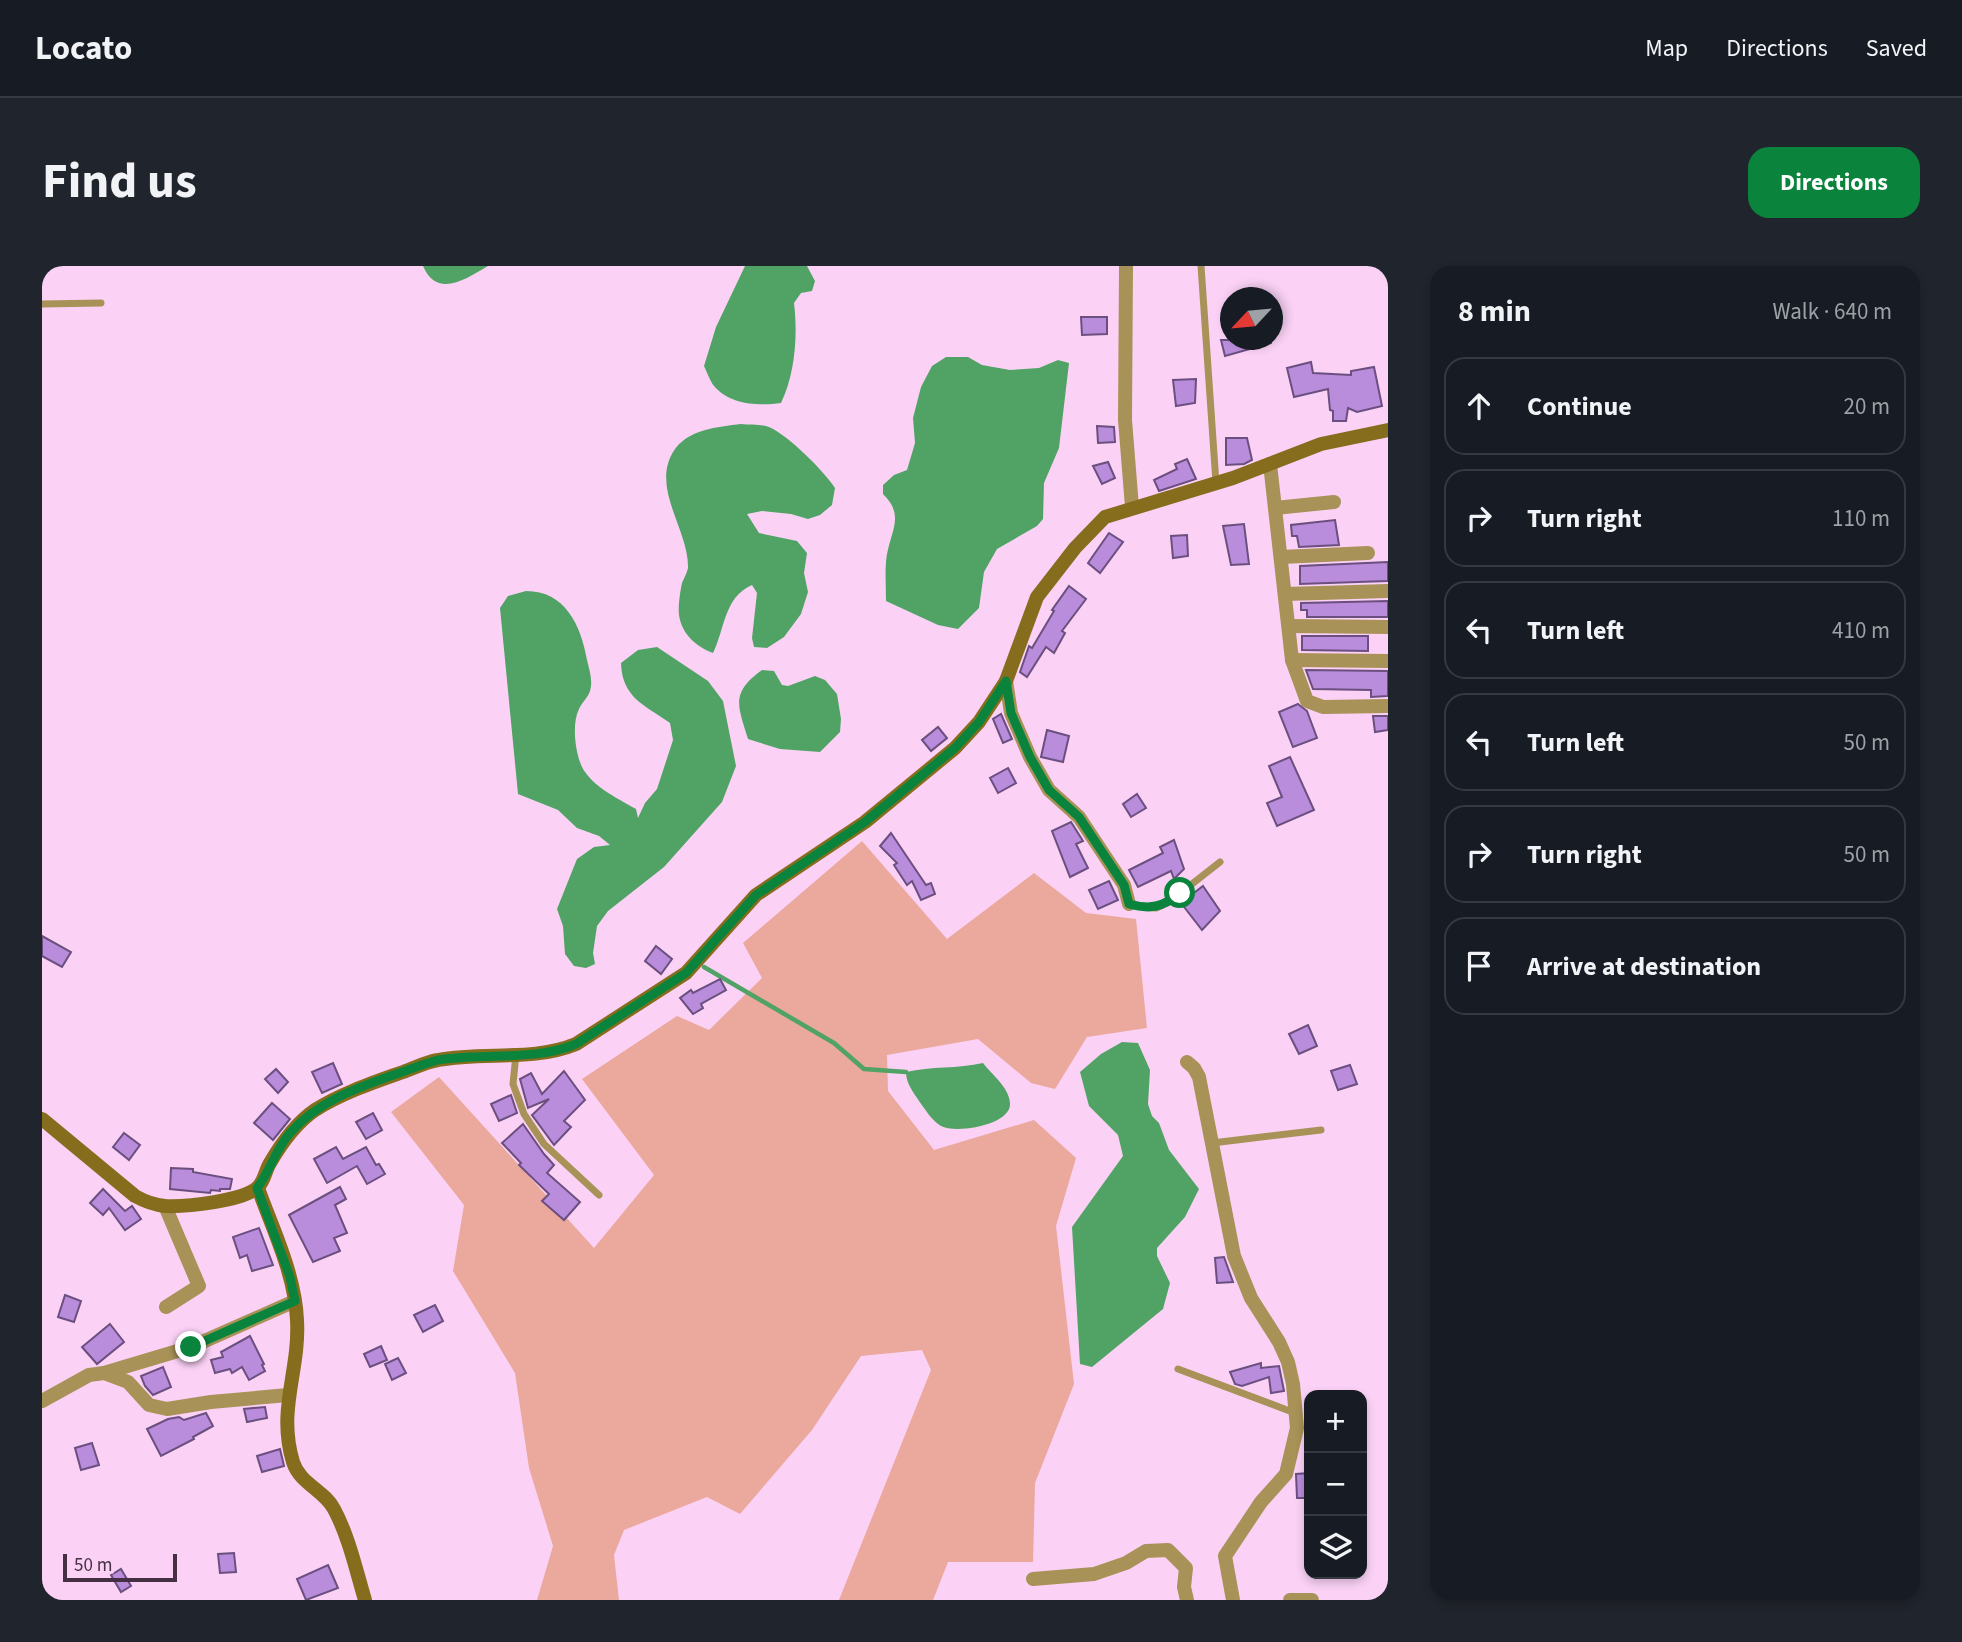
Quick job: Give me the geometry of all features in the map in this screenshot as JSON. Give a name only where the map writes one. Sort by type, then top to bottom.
[{"type":"main road","points":[[42,1119],[135,1196],[165,1206],[207,1202],[245,1195],[257,1188],[290,1133],[313,1112],[358,1087],[438,1060],[531,1055],[559,1051],[576,1044],[686,973],[756,895],[865,822],[955,748],[979,722],[1006,681],[1037,597],[1075,548],[1105,517],[1216,483],[1321,444],[1388,429]]},
{"type":"main road","points":[[257,1188],[290,1277],[298,1322],[295,1364],[286,1411],[294,1464],[305,1482],[321,1492],[334,1508],[365,1600]]},
{"type":"street","points":[[1126,266],[1125,420],[1132,507]]},
{"type":"street","points":[[1269,464],[1292,660],[1307,701],[1323,707],[1388,706]]},
{"type":"street","points":[[1275,508],[1334,502]]},
{"type":"street","points":[[1281,557],[1368,553]]},
{"type":"street","points":[[1285,594],[1388,591]]},
{"type":"street","points":[[1289,626],[1388,627]]},
{"type":"street","points":[[1292,660],[1388,661]]},
{"type":"street","points":[[1006,681],[1011,713],[1030,757],[1049,790],[1079,817],[1124,885],[1129,904]]},
{"type":"street","points":[[1187,1062],[1199,1077],[1234,1256],[1251,1298],[1279,1342],[1288,1362],[1296,1413],[1297,1428],[1286,1474],[1261,1502],[1225,1556],[1233,1600]]},
{"type":"street","points":[[165,1206],[199,1286],[166,1307]]},
{"type":"street","points":[[42,1401],[89,1375],[191,1347],[295,1301]]},
{"type":"street","points":[[104,1373],[128,1382],[149,1405],[167,1409],[288,1395]]},
{"type":"street","points":[[1033,1579],[1094,1574],[1126,1563],[1146,1551],[1168,1550],[1186,1569],[1184,1587],[1187,1600]]},
{"type":"street","points":[[1290,1600],[1312,1600]]},
{"type":"lane","points":[[1201,266],[1216,483]]},
{"type":"lane","points":[[42,304],[101,303]]},
{"type":"lane","points":[[1129,904],[1156,908],[1168,902],[1220,862]]},
{"type":"lane","points":[[516,1054],[513,1084],[524,1114],[544,1144],[599,1195]]},
{"type":"lane","points":[[1212,1143],[1321,1130]]},
{"type":"lane","points":[[1178,1369],[1296,1413]]},
{"type":"shaded area","points":[[423,266],[488,266],[471,276],[444,284],[429,276]]},
{"type":"shaded area","points":[[745,266],[807,266],[815,281],[812,291],[801,293],[794,303],[794,354],[790,380],[781,403],[754,404],[736,401],[714,386],[704,366],[716,327]]},
{"type":"shaded area","points":[[946,357],[968,357],[982,365],[1010,370],[1039,368],[1058,360],[1069,363],[1059,448],[1044,483],[1043,519],[1037,526],[997,549],[984,572],[979,608],[958,629],[938,625],[886,601],[887,552],[895,518],[890,502],[883,494],[883,485],[894,475],[907,470],[915,443],[913,418],[921,387],[932,366]]},
{"type":"shaded area","points":[[723,426],[766,426],[777,431],[805,454],[835,488],[832,505],[820,515],[808,519],[762,511],[747,514],[759,533],[797,541],[807,553],[804,573],[808,592],[801,614],[784,637],[767,648],[754,647],[752,638],[757,593],[752,585],[743,590],[726,614],[713,653],[691,639],[681,622],[680,595],[688,568],[687,554],[668,495],[667,466],[673,452],[686,438]]},
{"type":"shaded area","points":[[526,591],[551,597],[561,604],[569,612],[580,634],[591,683],[589,693],[577,715],[576,743],[584,770],[596,784],[636,809],[638,818],[645,803],[657,789],[673,740],[670,723],[630,693],[622,675],[621,663],[638,650],[657,647],[708,681],[723,701],[736,766],[722,802],[664,867],[608,911],[597,926],[593,953],[595,964],[586,968],[574,966],[565,954],[563,926],[557,909],[577,859],[594,847],[610,845],[599,836],[577,828],[558,810],[518,794],[500,608],[508,596]]},
{"type":"shaded area","points":[[762,670],[774,671],[782,685],[788,686],[815,676],[825,680],[837,694],[840,732],[820,752],[780,749],[748,739],[739,701],[745,686]]},
{"type":"shaded area","points":[[862,841],[947,939],[1034,873],[1086,913],[1136,919],[1147,1028],[1087,1037],[1055,1089],[1031,1083],[978,1039],[887,1055],[888,1091],[934,1150],[1034,1120],[1076,1158],[1056,1226],[1074,1384],[1035,1483],[1033,1562],[948,1562],[933,1600],[839,1600],[931,1370],[922,1350],[861,1356],[812,1430],[740,1514],[707,1497],[624,1530],[614,1555],[619,1600],[537,1600],[553,1546],[529,1468],[515,1373],[453,1271],[464,1205],[391,1112],[439,1077],[594,1248],[654,1175],[582,1079],[677,1016],[709,1030],[762,978],[743,943]]},
{"type":"shaded area","points":[[1122,1042],[1138,1043],[1150,1070],[1148,1104],[1152,1116],[1159,1123],[1169,1150],[1199,1189],[1185,1217],[1157,1248],[1157,1256],[1170,1283],[1163,1309],[1092,1367],[1080,1364],[1072,1227],[1123,1156],[1118,1135],[1089,1106],[1080,1072],[1101,1054]]},
{"type":"shaded area","points":[[983,1063],[1003,1086],[1010,1103],[1008,1111],[1002,1117],[982,1126],[958,1129],[941,1126],[914,1094],[906,1076],[906,1072],[915,1070]]},
{"type":"building","points":[[1081,317],[1107,317],[1107,334],[1082,335]]},
{"type":"building","points":[[1224,350],[1246,350],[1225,356]]},
{"type":"building","points":[[1311,362],[1313,373],[1351,375],[1351,371],[1374,367],[1382,406],[1357,412],[1348,408],[1346,421],[1333,421],[1328,389],[1294,397],[1287,368]]},
{"type":"building","points":[[1196,379],[1195,403],[1176,406],[1173,380]]},
{"type":"building","points":[[1097,426],[1114,427],[1115,442],[1098,443]]},
{"type":"building","points":[[1226,438],[1247,438],[1252,460],[1244,464],[1226,465]]},
{"type":"building","points":[[1187,459],[1196,479],[1159,491],[1154,480],[1177,469],[1175,464]]},
{"type":"building","points":[[1108,462],[1115,478],[1102,484],[1093,466]]},
{"type":"building","points":[[1335,520],[1339,545],[1299,547],[1297,536],[1292,536],[1291,525]]},
{"type":"building","points":[[1244,524],[1249,564],[1231,565],[1223,526]]},
{"type":"building","points":[[1109,533],[1123,542],[1100,573],[1088,563]]},
{"type":"building","points":[[1187,535],[1188,556],[1173,558],[1171,536]]},
{"type":"building","points":[[1388,562],[1388,581],[1300,584],[1300,566]]},
{"type":"building","points":[[1069,586],[1086,599],[1062,631],[1065,633],[1054,653],[1046,647],[1027,677],[1020,672],[1029,646],[1032,648],[1054,611],[1052,610]]},
{"type":"building","points":[[1388,601],[1388,617],[1307,617],[1307,610],[1301,610],[1301,603]]},
{"type":"building","points":[[1302,636],[1368,636],[1368,651],[1302,650]]},
{"type":"building","points":[[1306,670],[1388,671],[1388,696],[1371,697],[1371,690],[1313,689]]},
{"type":"building","points":[[1298,704],[1307,711],[1317,738],[1293,747],[1279,712]]},
{"type":"building","points":[[1001,714],[1012,739],[1003,743],[993,719]]},
{"type":"building","points":[[1373,716],[1388,716],[1388,730],[1375,732]]},
{"type":"building","points":[[938,727],[947,738],[931,751],[922,740]]},
{"type":"building","points":[[1047,730],[1069,736],[1063,762],[1041,757]]},
{"type":"building","points":[[1290,757],[1314,810],[1277,826],[1267,803],[1282,797],[1269,766]]},
{"type":"building","points":[[1008,768],[1016,783],[998,793],[990,778]]},
{"type":"building","points":[[1137,794],[1146,808],[1131,817],[1123,804]]},
{"type":"building","points":[[1071,822],[1083,841],[1076,844],[1088,868],[1070,877],[1052,831]]},
{"type":"building","points":[[891,833],[926,885],[931,883],[935,894],[921,900],[912,881],[907,885],[894,865],[897,863],[880,846]]},
{"type":"building","points":[[1174,840],[1184,869],[1174,879],[1171,871],[1138,887],[1129,870],[1163,853],[1160,847]]},
{"type":"building","points":[[1109,881],[1118,900],[1098,909],[1089,890]]},
{"type":"building","points":[[1203,886],[1220,911],[1202,930],[1181,903]]},
{"type":"building","points":[[42,936],[71,952],[62,967],[42,956]]},
{"type":"building","points":[[656,946],[672,959],[661,974],[645,961]]},
{"type":"building","points":[[720,979],[726,990],[701,1004],[703,1008],[693,1014],[680,998],[691,990],[693,993]]},
{"type":"building","points":[[1308,1025],[1317,1046],[1299,1054],[1289,1034]]},
{"type":"building","points":[[333,1063],[342,1084],[322,1093],[312,1072]]},
{"type":"building","points":[[1350,1065],[1357,1084],[1338,1090],[1331,1071]]},
{"type":"building","points":[[276,1069],[288,1082],[278,1093],[265,1079]]},
{"type":"building","points":[[564,1071],[585,1100],[564,1121],[571,1127],[554,1145],[532,1115],[549,1099],[528,1108],[520,1079],[531,1073],[542,1094]]},
{"type":"building","points":[[511,1095],[517,1113],[499,1121],[491,1104]]},
{"type":"building","points":[[272,1103],[290,1119],[273,1140],[254,1123]]},
{"type":"building","points":[[373,1113],[382,1130],[366,1139],[356,1122]]},
{"type":"building","points":[[523,1124],[554,1165],[547,1173],[580,1202],[564,1220],[542,1201],[549,1194],[519,1165],[521,1163],[502,1143]]},
{"type":"building","points":[[124,1133],[140,1145],[129,1160],[113,1147]]},
{"type":"building","points":[[336,1147],[343,1159],[366,1147],[376,1165],[379,1164],[385,1174],[367,1184],[357,1166],[327,1183],[314,1159]]},
{"type":"building","points":[[171,1168],[193,1169],[193,1172],[232,1179],[230,1189],[211,1190],[210,1193],[170,1189]]},
{"type":"building","points":[[340,1187],[346,1199],[335,1205],[347,1233],[334,1238],[340,1251],[313,1262],[289,1215]]},
{"type":"building","points":[[103,1189],[125,1211],[132,1206],[141,1219],[125,1230],[109,1208],[103,1215],[90,1203]]},
{"type":"building","points":[[259,1228],[273,1265],[252,1271],[247,1255],[240,1258],[233,1237]]},
{"type":"building","points":[[1224,1257],[1233,1282],[1217,1283],[1215,1258]]},
{"type":"building","points":[[65,1295],[81,1301],[74,1322],[58,1317]]},
{"type":"building","points":[[435,1305],[443,1321],[423,1332],[414,1315]]},
{"type":"building","points":[[110,1324],[124,1342],[97,1364],[82,1347]]},
{"type":"building","points":[[250,1336],[265,1371],[249,1380],[242,1367],[232,1373],[230,1369],[215,1373],[211,1360],[223,1357],[221,1352]]},
{"type":"building","points":[[381,1346],[387,1360],[370,1367],[364,1354]]},
{"type":"building","points":[[398,1358],[406,1373],[392,1380],[385,1364]]},
{"type":"building","points":[[1261,1363],[1261,1368],[1279,1366],[1284,1391],[1271,1393],[1269,1377],[1242,1386],[1235,1384],[1230,1372]]},
{"type":"building","points":[[163,1367],[171,1387],[153,1395],[141,1376]]},
{"type":"building","points":[[265,1407],[267,1418],[247,1422],[244,1409]]},
{"type":"building","points":[[206,1413],[213,1426],[161,1456],[147,1429],[168,1419],[179,1417],[184,1420]]},
{"type":"building","points":[[92,1443],[99,1465],[81,1470],[75,1448]]},
{"type":"building","points":[[280,1449],[284,1466],[262,1472],[257,1456]]},
{"type":"building","points":[[1304,1473],[1304,1498],[1297,1498],[1296,1474]]},
{"type":"building","points":[[234,1553],[236,1572],[220,1573],[218,1554]]},
{"type":"building","points":[[328,1565],[338,1588],[306,1600],[297,1579]]},
{"type":"building","points":[[121,1569],[131,1586],[121,1592],[111,1575]]},
{"type":"waterway","points":[[704,967],[834,1043],[864,1069],[906,1072]]},
{"type":"route","points":[[191,1347],[295,1301],[290,1277],[257,1188],[290,1133],[313,1112],[358,1087],[438,1060],[531,1055],[559,1051],[576,1044],[686,973],[756,895],[865,822],[955,748],[979,722],[1006,681],[1011,713],[1030,757],[1049,790],[1079,817],[1124,885],[1129,904],[1156,908],[1180,893]]}]
